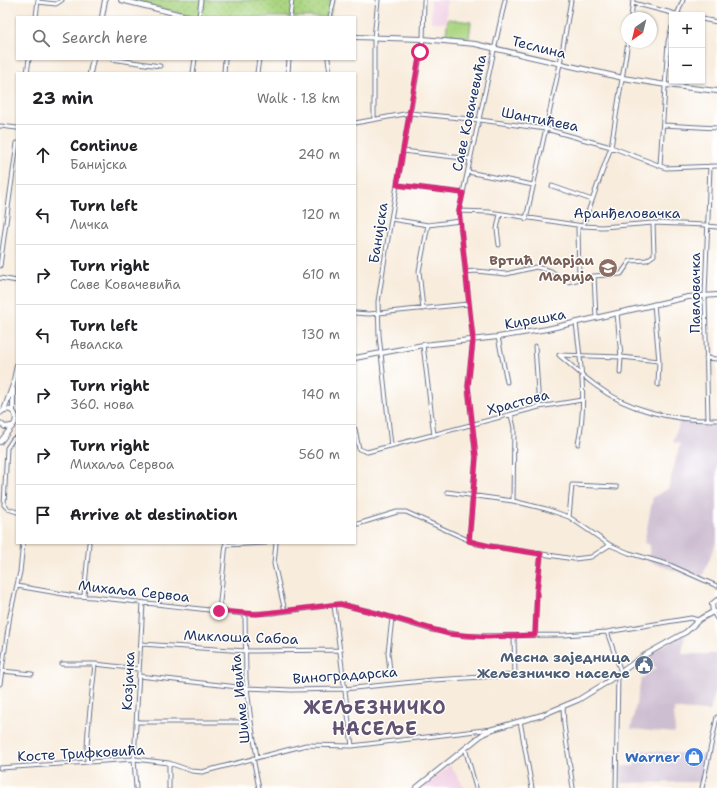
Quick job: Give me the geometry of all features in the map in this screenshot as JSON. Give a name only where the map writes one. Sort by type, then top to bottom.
[{"type":"street","points":[[36,16],[38,1],[56,4],[62,0]]},
{"type":"street","points":[[102,16],[105,0]]},
{"type":"street","points":[[121,0],[186,16]]},
{"type":"street","points":[[200,16],[201,0]]},
{"type":"street","points":[[290,16],[292,0]]},
{"type":"street","points":[[330,16],[334,0]]},
{"type":"street","points":[[374,119],[374,38],[378,0]]},
{"type":"street","name":"Банијска","points":[[391,446],[378,313],[380,287],[391,219],[423,40],[424,0]]},
{"type":"street","name":"Саве Ковачевића","points":[[469,541],[476,457],[474,425],[468,386],[473,340],[459,211],[505,0]]},
{"type":"street","points":[[526,219],[560,64],[571,0]]},
{"type":"street","points":[[679,12],[683,0]]},
{"type":"street","points":[[632,12],[633,2],[669,12]]},
{"type":"street","points":[[705,20],[717,22]]},
{"type":"street","name":"Теслина","points":[[356,37],[423,40],[494,47],[623,78],[717,91]]},
{"type":"street","points":[[660,165],[669,38]]},
{"type":"street","points":[[583,226],[611,147],[627,48]]},
{"type":"street","points":[[27,72],[29,60]]},
{"type":"street","points":[[90,72],[93,60]]},
{"type":"street","points":[[118,60],[160,66]]},
{"type":"street","points":[[193,72],[195,60]]},
{"type":"street","points":[[224,72],[225,60]]},
{"type":"street","points":[[257,72],[259,60]]},
{"type":"street","points":[[288,72],[290,60]]},
{"type":"street","points":[[328,60],[330,72]]},
{"type":"street","name":"Шантићева","points":[[356,122],[410,114],[480,120],[546,129],[611,147],[666,168],[717,166]]},
{"type":"street","points":[[663,125],[717,128]]},
{"type":"street","points":[[0,126],[16,128]]},
{"type":"street","points":[[0,266],[16,150]]},
{"type":"street","points":[[403,151],[471,158]]},
{"type":"street","name":"Павловачка","points":[[708,420],[705,295],[710,166]]},
{"type":"street","points":[[468,172],[533,185]]},
{"type":"street","points":[[397,185],[463,193]]},
{"type":"street","points":[[552,186],[592,200]]},
{"type":"street","name":"Аранђеловачка","points":[[459,211],[500,214],[578,226],[602,227],[654,223],[717,227]]},
{"type":"street","points":[[499,244],[497,229],[500,214]]},
{"type":"street","points":[[391,219],[428,225],[460,221]]},
{"type":"street","points":[[465,272],[476,270],[506,274],[536,267],[551,272],[567,282],[594,276],[621,274],[630,261],[652,258],[654,251],[654,223]]},
{"type":"street","points":[[424,309],[419,271],[428,225]]},
{"type":"street","points":[[578,226],[579,279]]},
{"type":"street","points":[[594,276],[596,318]]},
{"type":"street","points":[[0,278],[16,281]]},
{"type":"street","name":"Кирешка","points":[[356,358],[381,352],[498,337],[576,323],[654,304],[705,295],[717,295]]},
{"type":"street","points":[[356,313],[378,313],[468,304]]},
{"type":"street","points":[[654,304],[659,361],[658,385]]},
{"type":"street","points":[[616,313],[621,356],[620,373]]},
{"type":"street","points":[[576,323],[580,355],[582,400],[582,427],[578,444]]},
{"type":"street","points":[[498,337],[507,382]]},
{"type":"street","points":[[423,346],[434,435]]},
{"type":"street","points":[[535,346],[539,407]]},
{"type":"street","points":[[659,361],[621,356],[559,355],[604,392],[636,407],[672,417],[717,420]]},
{"type":"street","points":[[706,358],[717,358]]},
{"type":"street","points":[[0,413],[4,410],[13,385],[16,370]]},
{"type":"street","points":[[0,442],[14,425],[16,419],[13,385]]},
{"type":"street","name":"Храстова","points":[[391,446],[539,407],[582,400]]},
{"type":"street","points":[[4,410],[15,413]]},
{"type":"street","points":[[511,415],[514,428],[513,501]]},
{"type":"street","points":[[0,423],[5,427],[14,425]]},
{"type":"street","points":[[356,437],[357,445],[363,452],[391,446]]},
{"type":"street","points":[[16,438],[13,439],[7,448],[4,505],[8,509],[16,512]]},
{"type":"street","points":[[569,517],[572,484],[617,487]]},
{"type":"street","points":[[447,492],[513,501],[546,509],[569,517],[610,545],[629,553],[670,565],[717,586]]},
{"type":"street","points":[[358,524],[398,512],[406,512],[469,541],[489,546],[583,559],[590,557],[610,545]]},
{"type":"street","points":[[0,684],[23,544]]},
{"type":"street","points":[[84,596],[89,544]]},
{"type":"street","points":[[219,611],[226,544]]},
{"type":"street","points":[[276,544],[274,564],[285,611]]},
{"type":"street","points":[[535,635],[537,590],[541,554]]},
{"type":"street","name":"Михаља Сервоа","points":[[16,586],[49,592],[245,614],[334,605],[349,606],[449,634],[487,637],[607,632],[691,618],[698,620]]},
{"type":"street","points":[[717,600],[712,604],[717,619]]},
{"type":"street","name":"Козјачка","points":[[136,788],[134,759],[143,603]]},
{"type":"street","points":[[334,605],[341,650],[344,689],[352,746]]},
{"type":"street","points":[[416,788],[465,748],[493,729],[563,707],[592,692],[645,655],[686,632],[698,620],[715,612]]},
{"type":"street","name":"Шиме Ивића","points":[[245,614],[247,688],[257,757]]},
{"type":"street","points":[[390,670],[388,653],[392,618]]},
{"type":"street","points":[[607,632],[620,673],[616,788]]},
{"type":"street","name":"Виноградарска","points":[[139,676],[247,688],[344,689],[433,680],[515,675],[514,636]]},
{"type":"street","name":"Миклоша Сабоа","points":[[141,644],[246,651],[341,650]]},
{"type":"street","points":[[62,664],[95,664],[139,669]]},
{"type":"street","points":[[87,762],[88,720],[92,706],[95,664]]},
{"type":"street","points":[[2,671],[32,674]]},
{"type":"street","points":[[563,707],[564,732],[573,788]]},
{"type":"street","points":[[702,788],[717,718]]},
{"type":"street","points":[[520,721],[532,788]]},
{"type":"street","points":[[136,722],[251,722]]},
{"type":"street","name":"Косте Трифковића","points":[[0,768],[134,759],[169,763],[192,771],[202,772],[306,745],[352,746],[493,729]]},
{"type":"street","points":[[465,748],[476,788]]},
{"type":"street","name":"Шиме Ивића","points":[[253,758],[258,788]]},
{"type":"street","points":[[169,763],[169,788]]},
{"type":"shaded area","points":[[431,0],[447,0],[446,23],[431,22]]},
{"type":"shaded area","points":[[680,421],[705,426],[706,423],[717,422],[717,540],[701,580],[648,561],[650,545],[644,543],[653,497],[668,489],[680,444],[673,442]]},
{"type":"shaded area","points":[[685,633],[682,654],[717,654],[717,684],[710,711],[674,709],[675,733],[631,729],[641,679],[656,668],[646,656]]},
{"type":"shaded area","points":[[635,750],[708,755],[703,782],[621,783],[621,766],[635,766]]},
{"type":"shaded area","points":[[450,765],[465,788],[423,788]]},
{"type":"green space","points":[[127,0],[333,0],[330,16],[191,16]]},
{"type":"green space","points":[[448,19],[471,22],[469,38],[446,34]]},
{"type":"place","name":"Вртић Марјаи Марија","points":[[608,268]]},
{"type":"place","name":"Месна заједница Жељезничко насеље","points":[[644,665]]},
{"type":"place","name":"Warner","points":[[694,757]]},
{"type":"district","name":"ЖЕЉЕЗНИЧКО НАСЕЉЕ","points":[[375,718]]},
{"type":"route","points":[[219,611],[257,614],[340,604],[449,634],[487,637],[535,635],[537,590],[541,554],[477,544],[469,541],[476,446],[468,386],[473,340],[459,211],[463,193],[397,185],[420,52]]}]
